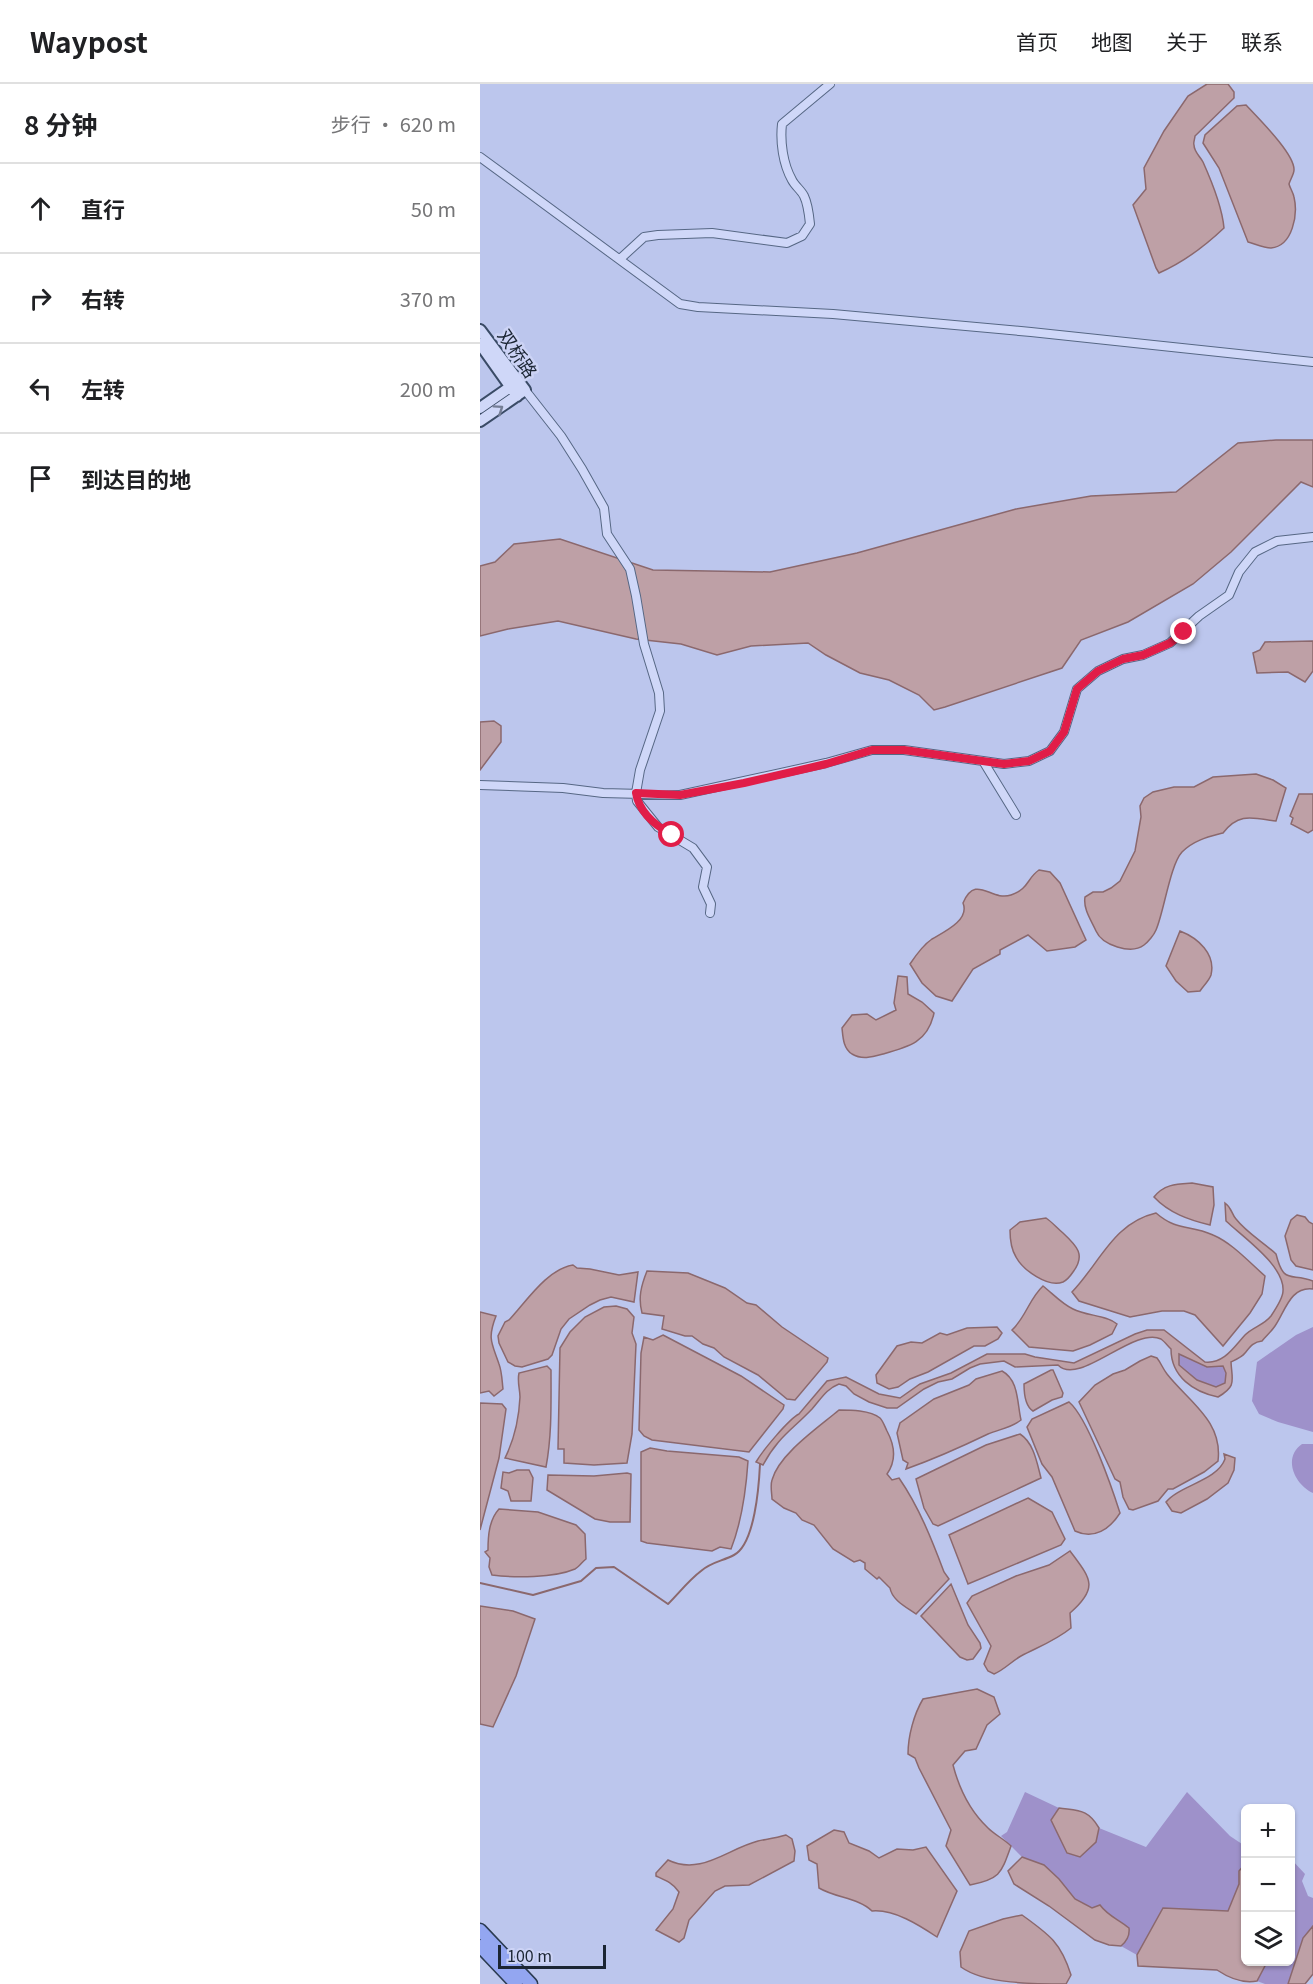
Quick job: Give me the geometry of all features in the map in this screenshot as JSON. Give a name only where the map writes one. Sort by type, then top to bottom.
[{"type":"main road","points":[[480,1930],[531,1984]]},
{"type":"main road","points":[[480,1946],[516,1984]]},
{"type":"street","points":[[620,259],[644,237],[658,235],[712,233],[787,243],[802,236],[810,224],[808,208],[803,195],[792,180],[785,161],[780,138],[782,124],[830,84]]},
{"type":"street","points":[[480,157],[680,304],[698,307],[833,314],[1031,332],[1313,362]]},
{"type":"street","name":"双桥路","points":[[480,330],[518,389]]},
{"type":"street","name":"双桥路","points":[[480,344],[518,389]]},
{"type":"street","points":[[480,408],[518,389],[561,436],[604,508],[607,534],[630,569],[644,644],[658,693],[660,711],[640,770],[637,801],[658,827],[693,848],[707,867],[704,887],[711,904],[710,913]]},
{"type":"street","name":"双桥路","points":[[480,421],[518,389]]},
{"type":"street","points":[[480,785],[680,795],[795,771],[872,750],[904,750],[1004,764],[1029,761],[1050,751],[1064,732],[1077,689],[1098,671],[1123,659],[1143,655],[1170,643],[1198,616],[1229,595],[1239,572],[1255,552],[1277,541],[1313,537]]},
{"type":"street","points":[[983,761],[1016,815]]},
{"type":"shaded area","points":[[1207,84],[1228,84],[1234,92],[1234,98],[1195,136],[1194,143],[1195,150],[1203,162],[1216,194],[1224,228],[1194,253],[1159,273],[1133,205],[1146,189],[1144,168],[1164,131],[1188,96]]},
{"type":"shaded area","points":[[1246,105],[1282,146],[1293,163],[1294,170],[1289,184],[1295,204],[1292,228],[1284,242],[1271,248],[1248,242],[1219,168],[1203,143],[1205,135],[1237,106]]},
{"type":"shaded area","points":[[1313,440],[1313,487],[1301,482],[1231,552],[1193,584],[1128,622],[1081,640],[1062,668],[934,710],[919,695],[889,680],[860,673],[808,643],[751,646],[717,655],[681,644],[636,639],[558,621],[480,636],[480,566],[495,562],[514,544],[560,539],[653,570],[770,572],[857,553],[1016,509],[1091,496],[1176,492],[1238,443]]},
{"type":"shaded area","points":[[1313,641],[1313,671],[1305,682],[1288,672],[1257,673],[1253,653],[1260,650],[1265,642]]},
{"type":"shaded area","points":[[494,721],[501,726],[501,742],[480,770],[480,722]]},
{"type":"shaded area","points":[[1256,774],[1286,788],[1276,821],[1241,819],[1229,826],[1223,833],[1196,842],[1182,852],[1174,867],[1156,930],[1144,945],[1125,949],[1110,944],[1099,936],[1086,910],[1085,897],[1093,892],[1103,892],[1120,881],[1135,851],[1141,817],[1140,806],[1144,798],[1153,792],[1174,787],[1194,787],[1213,777]]},
{"type":"shaded area","points":[[1299,794],[1313,794],[1313,830],[1308,833],[1291,824],[1293,818],[1290,816]]},
{"type":"shaded area","points":[[1039,870],[1050,872],[1060,883],[1086,940],[1075,947],[1047,951],[1028,935],[1000,950],[1000,954],[973,969],[952,1001],[936,996],[922,983],[910,964],[920,950],[929,941],[955,925],[963,915],[963,903],[973,890],[979,889],[1004,896],[1011,895],[1025,887]]},
{"type":"shaded area","points":[[1180,931],[1199,942],[1211,960],[1211,975],[1200,991],[1188,992],[1176,981],[1166,966]]},
{"type":"shaded area","points":[[898,976],[907,977],[908,994],[922,1002],[934,1013],[927,1031],[909,1046],[875,1056],[860,1057],[852,1054],[845,1046],[842,1028],[852,1015],[867,1014],[876,1020],[896,1010],[894,1003]]},
{"type":"shaded area","points":[[1192,1183],[1213,1187],[1214,1205],[1210,1225],[1180,1215],[1154,1197],[1166,1187]]},
{"type":"shaded area","points":[[1225,1203],[1240,1224],[1276,1254],[1285,1274],[1313,1281],[1313,1289],[1305,1289],[1294,1296],[1275,1326],[1262,1341],[1254,1344],[1242,1356],[1231,1362],[1231,1386],[1218,1397],[1209,1395],[1186,1382],[1175,1368],[1171,1349],[1161,1339],[1150,1337],[1122,1347],[1093,1363],[1067,1370],[1058,1365],[1015,1367],[1004,1361],[980,1364],[952,1379],[938,1382],[924,1389],[897,1408],[887,1408],[869,1402],[854,1394],[846,1386],[839,1384],[827,1391],[779,1441],[763,1465],[756,1462],[776,1435],[799,1414],[827,1381],[846,1377],[879,1394],[900,1398],[920,1384],[951,1373],[987,1354],[1025,1354],[1074,1363],[1147,1330],[1164,1330],[1205,1362],[1223,1358],[1248,1332],[1271,1316],[1283,1291],[1282,1281],[1270,1262],[1226,1221]],"holes":[[[1179,1354],[1207,1367],[1223,1366],[1226,1373],[1225,1383],[1216,1387],[1197,1380],[1179,1365]]]},
{"type":"shaded area","points":[[1156,1213],[1171,1223],[1220,1238],[1265,1276],[1262,1294],[1250,1313],[1223,1346],[1195,1315],[1184,1311],[1162,1311],[1130,1317],[1079,1301],[1072,1292],[1118,1235],[1141,1218]]},
{"type":"shaded area","points":[[1297,1215],[1305,1217],[1313,1224],[1313,1270],[1296,1266],[1291,1260],[1285,1236],[1291,1220]]},
{"type":"shaded area","points":[[1046,1218],[1068,1238],[1078,1251],[1077,1266],[1063,1282],[1050,1282],[1037,1277],[1019,1262],[1012,1247],[1010,1230],[1020,1222]]},
{"type":"shaded area","points":[[573,1265],[577,1268],[619,1275],[638,1272],[634,1302],[611,1297],[600,1300],[569,1319],[561,1329],[552,1355],[548,1359],[522,1367],[508,1362],[498,1336],[505,1322],[546,1279],[563,1268]]},
{"type":"shaded area","points":[[647,1271],[688,1273],[725,1288],[747,1303],[756,1305],[782,1327],[828,1358],[827,1362],[795,1400],[787,1399],[758,1375],[724,1357],[714,1348],[692,1336],[662,1329],[664,1316],[642,1313],[641,1292]]},
{"type":"shaded area","points":[[1043,1286],[1073,1309],[1113,1321],[1117,1324],[1112,1334],[1073,1351],[1029,1347],[1012,1330]]},
{"type":"shaded area","points":[[616,1306],[627,1309],[634,1317],[632,1333],[636,1344],[632,1434],[627,1463],[594,1465],[564,1463],[564,1449],[558,1449],[560,1348],[570,1332],[585,1317],[604,1307]]},
{"type":"shaded area","points":[[480,1312],[496,1316],[492,1341],[501,1370],[503,1389],[494,1396],[489,1391],[480,1393]]},
{"type":"shaded area","points":[[997,1327],[1002,1333],[998,1339],[985,1346],[974,1346],[898,1387],[889,1389],[877,1383],[876,1375],[897,1346],[911,1342],[922,1343],[940,1333],[947,1335],[967,1328]]},
{"type":"shaded area","points":[[1313,1327],[1313,1432],[1259,1414],[1252,1401],[1257,1362],[1296,1335]]},
{"type":"shaded area","points":[[663,1335],[741,1376],[784,1405],[749,1452],[652,1440],[639,1430],[641,1353],[644,1337],[653,1340]]},
{"type":"shaded area","points":[[1179,1354],[1207,1367],[1223,1366],[1226,1373],[1225,1383],[1216,1387],[1196,1380],[1179,1365]]},
{"type":"shaded area","points":[[1151,1356],[1157,1358],[1167,1374],[1210,1423],[1218,1447],[1218,1461],[1204,1472],[1173,1489],[1168,1489],[1158,1501],[1133,1510],[1129,1509],[1123,1497],[1120,1482],[1115,1479],[1079,1402],[1095,1385]]},
{"type":"shaded area","points":[[547,1366],[551,1370],[551,1407],[546,1467],[505,1458],[518,1413],[519,1373]]},
{"type":"shaded area","points":[[1051,1370],[1063,1393],[1062,1397],[1033,1411],[1027,1403],[1024,1384]]},
{"type":"shaded area","points":[[1002,1371],[1012,1380],[1021,1420],[906,1469],[908,1463],[903,1460],[897,1433],[900,1423],[934,1399],[969,1385],[976,1379]]},
{"type":"shaded area","points":[[1069,1402],[1084,1423],[1091,1438],[1120,1513],[1106,1528],[1095,1533],[1075,1531],[1052,1477],[1042,1464],[1027,1427],[1032,1419]]},
{"type":"shaded area","points":[[480,1403],[502,1404],[506,1409],[499,1458],[480,1530]]},
{"type":"shaded area","points":[[839,1410],[866,1412],[876,1415],[882,1421],[892,1442],[894,1453],[887,1474],[892,1480],[899,1478],[913,1500],[949,1579],[916,1614],[896,1600],[890,1588],[879,1577],[877,1579],[865,1569],[865,1563],[860,1560],[854,1562],[833,1549],[814,1525],[802,1520],[796,1513],[772,1499],[772,1480],[783,1460]]},
{"type":"shaded area","points":[[1020,1434],[1032,1448],[1041,1478],[938,1526],[933,1524],[924,1508],[916,1479],[986,1445]]},
{"type":"shaded area","points":[[1302,1444],[1313,1444],[1313,1493],[1301,1484],[1293,1471],[1293,1456]]},
{"type":"shaded area","points":[[650,1448],[739,1457],[748,1461],[743,1506],[731,1549],[720,1547],[712,1551],[641,1541],[641,1452]]},
{"type":"shaded area","points":[[1224,1454],[1235,1458],[1234,1470],[1228,1483],[1207,1499],[1181,1513],[1172,1511],[1166,1502],[1180,1491],[1214,1473],[1225,1459]]},
{"type":"shaded area","points":[[529,1470],[533,1478],[531,1501],[511,1501],[508,1491],[501,1488],[503,1472],[509,1473]]},
{"type":"shaded area","points":[[631,1474],[630,1522],[595,1519],[547,1490],[548,1475],[594,1476]]},
{"type":"shaded area","points":[[1028,1498],[1052,1512],[1065,1539],[1061,1545],[968,1584],[949,1535]]},
{"type":"shaded area","points":[[499,1509],[538,1512],[576,1525],[585,1534],[586,1559],[575,1569],[545,1576],[492,1575],[489,1567],[490,1558],[485,1552],[488,1550],[491,1523]]},
{"type":"shaded area","points":[[1070,1551],[1083,1568],[1089,1582],[1085,1596],[1070,1613],[1071,1628],[1021,1656],[998,1672],[994,1674],[988,1671],[984,1664],[991,1646],[967,1603],[972,1596],[1016,1576],[1049,1565]]},
{"type":"shaded area","points":[[951,1584],[968,1625],[980,1643],[981,1648],[973,1659],[967,1660],[960,1657],[921,1616]]},
{"type":"shaded area","points":[[480,1606],[513,1611],[535,1619],[516,1676],[493,1727],[480,1724]]},
{"type":"shaded area","points":[[977,1689],[994,1697],[1000,1714],[987,1725],[976,1749],[965,1751],[953,1765],[962,1791],[976,1814],[1011,1846],[998,1874],[988,1880],[970,1885],[946,1846],[951,1830],[915,1758],[908,1754],[912,1725],[923,1699]]},
{"type":"shaded area","points":[[1025,1792],[1059,1808],[1051,1820],[1096,1842],[1099,1828],[1146,1847],[1187,1792],[1230,1836],[1241,1843],[1239,1884],[1229,1911],[1163,1908],[1137,1955],[1121,1946],[1128,1938],[1129,1928],[1100,1906],[1092,1908],[1075,1899],[1044,1865],[1022,1857],[1001,1836],[1007,1832]]},
{"type":"shaded area","points":[[1059,1808],[1087,1814],[1099,1828],[1096,1842],[1080,1857],[1067,1853],[1051,1820]]},
{"type":"shaded area","points":[[834,1830],[844,1832],[849,1843],[879,1858],[897,1849],[913,1850],[926,1847],[957,1891],[937,1937],[897,1915],[872,1911],[861,1903],[819,1888],[817,1864],[809,1860],[807,1846]]},
{"type":"shaded area","points":[[786,1835],[792,1839],[795,1851],[794,1861],[749,1885],[725,1886],[715,1891],[689,1920],[684,1938],[679,1942],[656,1930],[673,1909],[679,1892],[666,1880],[656,1876],[668,1860],[680,1864],[703,1863],[758,1841]]},
{"type":"shaded area","points":[[1022,1857],[1044,1865],[1075,1899],[1092,1908],[1100,1905],[1129,1928],[1125,1942],[1121,1946],[1095,1940],[1049,1906],[1014,1884],[1008,1871]]},
{"type":"shaded area","points":[[1295,1863],[1305,1874],[1302,1881],[1308,1896],[1313,1898],[1313,1926],[1303,1938],[1295,1963]]},
{"type":"shaded area","points":[[1241,1869],[1241,1966],[1265,1966],[1257,1981],[1236,1980],[1217,1970],[1138,1966],[1137,1955],[1163,1908],[1228,1911],[1239,1884]]},
{"type":"shaded area","points":[[1022,1915],[1047,1934],[1058,1947],[1071,1975],[1066,1984],[996,1980],[971,1973],[961,1967],[960,1952],[969,1931]]},
{"type":"shaded area","points":[[1313,1926],[1313,1974],[1305,1984],[1288,1984],[1295,1966],[1303,1938]]},
{"type":"shaded area","points":[[1265,1966],[1294,1966],[1288,1984],[1265,1984],[1257,1981]]},
{"type":"waterway","points":[[480,1583],[533,1595],[581,1581],[596,1568],[614,1567],[668,1604],[692,1578],[705,1568],[734,1555],[741,1549],[747,1539],[755,1513],[760,1464]]},
{"type":"route","points":[[672,835],[658,827],[646,814],[637,801],[636,793],[680,795],[826,764],[872,750],[904,750],[1004,764],[1029,761],[1050,751],[1064,732],[1077,689],[1098,671],[1123,659],[1143,655],[1170,643],[1184,632]]}]
